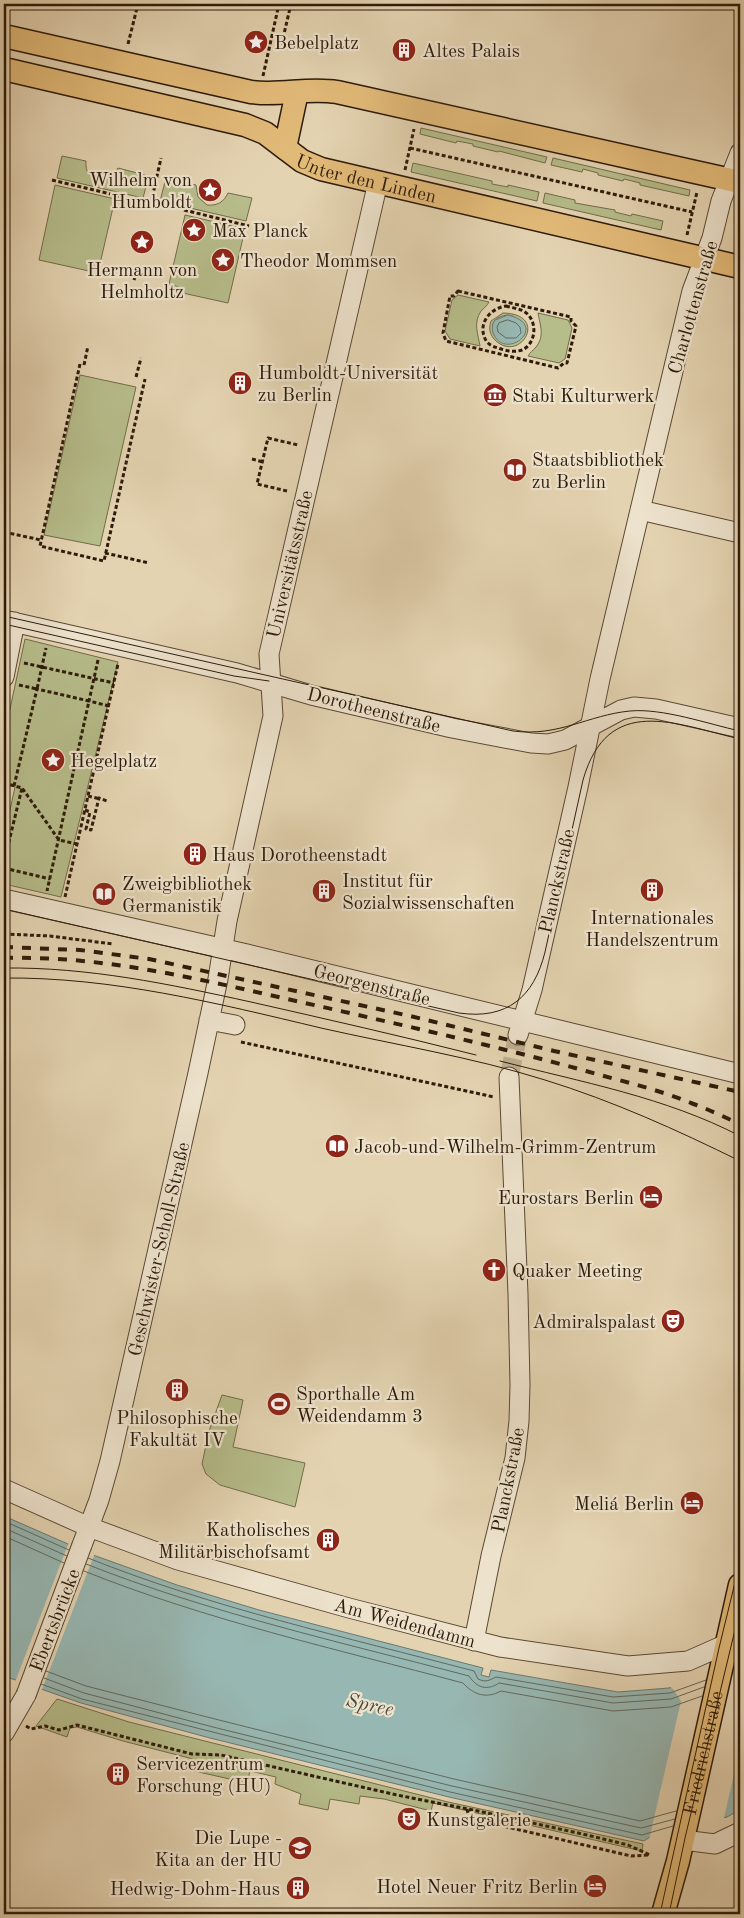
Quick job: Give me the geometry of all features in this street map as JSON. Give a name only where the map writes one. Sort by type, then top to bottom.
[{"type":"main road","points":[[4,36],[258,93],[274,94],[318,90],[337,92],[735,181]]},
{"type":"main road","name":"Unter den Linden","points":[[4,69],[238,123],[265,133],[302,161],[316,167],[704,258],[738,256]]},
{"type":"main road","points":[[285,148],[297,92]]},
{"type":"main road","name":"Friedrichstraße","points":[[663,1914],[730,1647],[740,1585]]},
{"type":"main road","name":"Friedrichstraße","points":[[668,1914],[681,1846]]},
{"type":"street","name":"Charlottenstraße","points":[[590,726],[692,291],[712,238],[721,201],[735,181],[740,153]]},
{"type":"street","name":"Universitätsstraße","points":[[223,949],[229,913],[273,716],[269,654],[271,643],[378,182]]},
{"type":"street","points":[[640,510],[740,533]]},
{"type":"street","name":"Dorotheenstraße","points":[[10,621],[122,646],[452,728],[531,743],[548,744],[557,742],[621,710],[638,707],[665,711],[740,728]]},
{"type":"street","points":[[6,668],[10,621]]},
{"type":"street","points":[[4,684],[4,690]]},
{"type":"street","name":"Planckstraße","points":[[520,1028],[532,990],[590,726]]},
{"type":"street","name":"Georgenstraße","points":[[4,899],[223,949],[520,1028],[740,1074]]},
{"type":"street","name":"Geschwister-Scholl-Straße","points":[[82,1546],[99,1500],[110,1460],[209,1020],[223,949]]},
{"type":"street","points":[[209,1020],[233,1032]]},
{"type":"street","name":"Planckstraße","points":[[474,1641],[491,1556],[515,1458],[519,1421],[518,1294],[510,1078]]},
{"type":"street","name":"Am Weidendamm","points":[[4,1489],[89,1527],[170,1557],[474,1641],[522,1651],[625,1666],[688,1661],[730,1647]]},
{"type":"street","name":"Ebertsbrücke","points":[[4,1733],[26,1695],[82,1546]]},
{"type":"street","points":[[681,1846],[715,1844],[740,1832]]},
{"type":"path","points":[[124,63],[138,4]]},
{"type":"path","points":[[258,93],[279,4]]},
{"type":"path","points":[[280,50],[291,4]]},
{"type":"path","points":[[405,171],[415,126]]},
{"type":"path","points":[[410,148],[692,212]]},
{"type":"path","points":[[151,203],[161,158]]},
{"type":"path","points":[[52,180],[119,196]]},
{"type":"path","points":[[687,236],[697,192]]},
{"type":"path","points":[[184,210],[249,226]]},
{"type":"path","points":[[738,256],[740,229]]},
{"type":"path","points":[[458,291],[516,306],[571,317],[571,321],[576,326],[567,363],[558,368],[491,352],[446,341],[442,333],[450,296],[454,296],[458,291]]},
{"type":"path","points":[[516,306],[518,299]]},
{"type":"path","points":[[516,306],[529,316],[534,330],[529,344],[517,351],[504,350],[492,346],[483,335],[484,322],[493,310],[499,307],[516,306]]},
{"type":"path","points":[[88,346],[82,364],[40,546],[104,561],[145,379]]},
{"type":"path","points":[[491,352],[492,346]]},
{"type":"path","points":[[516,358],[517,351]]},
{"type":"path","points":[[136,377],[141,358]]},
{"type":"path","points":[[287,491],[257,484],[262,462],[268,438],[298,446]]},
{"type":"path","points":[[252,459],[262,462]]},
{"type":"path","points":[[4,532],[41,540]]},
{"type":"path","points":[[105,554],[149,563]]},
{"type":"path","points":[[14,786],[38,689],[50,630]]},
{"type":"path","points":[[46,896],[102,642]]},
{"type":"path","points":[[64,900],[122,646]]},
{"type":"path","points":[[6,668],[42,667],[114,683]]},
{"type":"path","points":[[38,689],[109,706]]},
{"type":"path","points":[[4,783],[22,788],[59,840],[77,844]]},
{"type":"path","points":[[4,862],[22,788]]},
{"type":"path","points":[[88,796],[107,801]]},
{"type":"path","points":[[85,810],[90,812],[86,829],[91,830],[99,798]]},
{"type":"path","points":[[4,868],[50,879]]},
{"type":"path","points":[[4,934],[50,936],[118,944]]},
{"type":"path","points":[[233,1032],[492,1097]]},
{"type":"path","points":[[31,1728],[45,1726],[59,1730],[77,1725],[192,1754],[222,1755],[397,1795],[467,1808],[628,1845],[650,1856],[631,1856],[469,1818],[467,1808]]},
{"type":"green space","points":[[421,128],[547,157],[545,163],[473,146],[473,144],[457,141],[456,143],[420,134]]},
{"type":"green space","points":[[62,156],[86,161],[86,168],[89,174],[100,181],[111,178],[118,168],[145,175],[148,179],[143,198],[57,178]]},
{"type":"green space","points":[[553,158],[690,190],[689,196],[640,185],[640,183],[624,179],[623,181],[598,175],[598,173],[583,169],[582,172],[551,165]]},
{"type":"green space","points":[[413,163],[492,181],[492,184],[508,187],[508,185],[539,192],[537,201],[411,172]]},
{"type":"green space","points":[[169,180],[196,185],[198,197],[207,205],[220,203],[228,193],[252,198],[246,221],[160,201],[165,182]]},
{"type":"green space","points":[[55,185],[115,199],[99,268],[90,266],[89,271],[39,260]]},
{"type":"green space","points":[[545,193],[575,200],[575,203],[615,210],[615,212],[631,216],[632,214],[663,221],[661,230],[543,203]]},
{"type":"green space","points":[[185,215],[245,229],[228,303],[178,292],[179,287],[169,284]]},
{"type":"green space","points":[[458,295],[489,302],[481,311],[477,320],[480,346],[450,339],[445,331],[452,300]]},
{"type":"green space","points":[[503,313],[517,316],[525,321],[528,329],[526,336],[520,343],[513,346],[504,346],[494,339],[491,334],[491,321]],"holes":[[[513,316],[508,344],[494,333],[493,323],[501,317]]]},
{"type":"green space","points":[[538,313],[568,320],[572,328],[565,359],[559,363],[528,356],[540,339],[541,330]]},
{"type":"green space","points":[[80,375],[136,387],[100,546],[44,535]]},
{"type":"green space","name":"Hegelplatz","points":[[25,639],[118,662],[61,897],[4,884],[4,851],[8,835],[5,833],[15,787],[4,783],[4,737]]},
{"type":"green space","points":[[222,1395],[243,1400],[233,1447],[305,1463],[295,1507],[220,1485],[206,1474],[202,1464],[209,1431]]},
{"type":"green space","points":[[57,1699],[129,1722],[448,1802],[643,1844],[642,1851],[433,1803],[431,1811],[384,1799],[360,1796],[359,1804],[330,1799],[328,1810],[299,1804],[301,1794],[275,1784],[276,1777],[250,1771],[247,1783],[190,1770],[193,1759],[77,1727],[70,1728],[67,1737],[36,1726]]},
{"type":"water","points":[[508,315],[520,320],[525,326],[525,333],[515,343],[508,344],[500,342],[492,329],[495,320]]},
{"type":"water","name":"Spree","points":[[4,1516],[93,1555],[177,1585],[259,1610],[483,1668],[481,1675],[489,1677],[491,1670],[618,1692],[669,1688],[740,1662],[740,1810],[727,1817],[650,1837],[644,1841],[449,1797],[210,1738],[81,1703],[4,1676]]},
{"type":"pier","points":[[69,1542],[95,1553],[41,1692],[15,1682]]},
{"type":"pier","points":[[740,1659],[740,1748],[724,1818],[727,1818],[726,1820],[649,1840],[681,1701],[669,1686]]},
{"type":"tunnel","points":[[509,1077],[518,1035]]},
{"type":"tram line","points":[[4,616],[513,731],[545,731],[630,711],[671,714],[740,731]]},
{"type":"tram line","points":[[4,624],[234,676],[269,681]]},
{"type":"tram line","points":[[4,909],[459,1013],[491,1013],[504,1009],[526,993],[534,982],[540,968],[583,780],[594,753],[609,735],[627,725],[646,721],[668,722],[740,739]]},
{"type":"tram line","points":[[4,968],[66,970],[159,983],[279,1008],[476,1055]]},
{"type":"tram line","points":[[4,978],[84,982],[164,993],[490,1065],[545,1080],[595,1097],[669,1127],[740,1161]]},
{"type":"tram line","points":[[500,1061],[652,1101],[711,1122],[740,1136]]},
{"type":"tram line","points":[[660,1914],[740,1562]]},
{"type":"tram line","points":[[669,1914],[685,1838],[740,1609]]},
{"type":"railway","points":[[4,947],[80,950],[149,959],[410,1016],[554,1051],[740,1092]]},
{"type":"railway","points":[[4,958],[44,958],[125,966],[323,1007],[488,1045],[639,1086],[678,1098],[740,1124]]},
{"type":"place","name":"Bebelplatz","points":[[256,42]]},
{"type":"place","name":"Altes Palais","points":[[404,50]]},
{"type":"place","name":"Wilhelm von Humboldt","points":[[210,190]]},
{"type":"place","name":"Max Planck","points":[[194,230]]},
{"type":"place","name":"Hermann von Helmholtz","points":[[142,242]]},
{"type":"place","name":"Theodor Mommsen","points":[[223,260]]},
{"type":"place","name":"Humboldt-Universität zu Berlin","points":[[240,383]]},
{"type":"place","name":"Stabi Kulturwerk","points":[[495,395]]},
{"type":"place","name":"Staatsbibliothek zu Berlin","points":[[515,470]]},
{"type":"place","name":"Hegelplatz","points":[[53,760]]},
{"type":"place","name":"Haus Dorotheenstadt","points":[[195,854]]},
{"type":"place","name":"Internationales Handelszentrum","points":[[652,890]]},
{"type":"place","name":"Institut für Sozialwissenschaften","points":[[324,891]]},
{"type":"place","name":"Zweigbibliothek Germanistik","points":[[104,894]]},
{"type":"place","name":"Jacob-und-Wilhelm-Grimm-Zentrum","points":[[337,1146]]},
{"type":"place","name":"Eurostars Berlin","points":[[651,1197]]},
{"type":"place","name":"Quaker Meeting","points":[[494,1270]]},
{"type":"place","name":"Admiralspalast","points":[[673,1321]]},
{"type":"place","name":"Philosophische Fakultät IV","points":[[177,1390]]},
{"type":"place","name":"Sporthalle Am Weidendamm 3","points":[[279,1404]]},
{"type":"place","name":"Meliá Berlin","points":[[692,1503]]},
{"type":"place","name":"Katholisches Militärbischofsamt","points":[[328,1540]]},
{"type":"place","name":"Servicezentrum Forschung (HU)","points":[[118,1774]]},
{"type":"place","name":"Kunstgalerie","points":[[409,1819]]},
{"type":"place","name":"Die Lupe - Kita an der HU","points":[[300,1848]]},
{"type":"place","name":"Hotel Neuer Fritz Berlin","points":[[595,1886]]},
{"type":"place","name":"Hedwig-Dohm-Haus","points":[[298,1888]]}]
